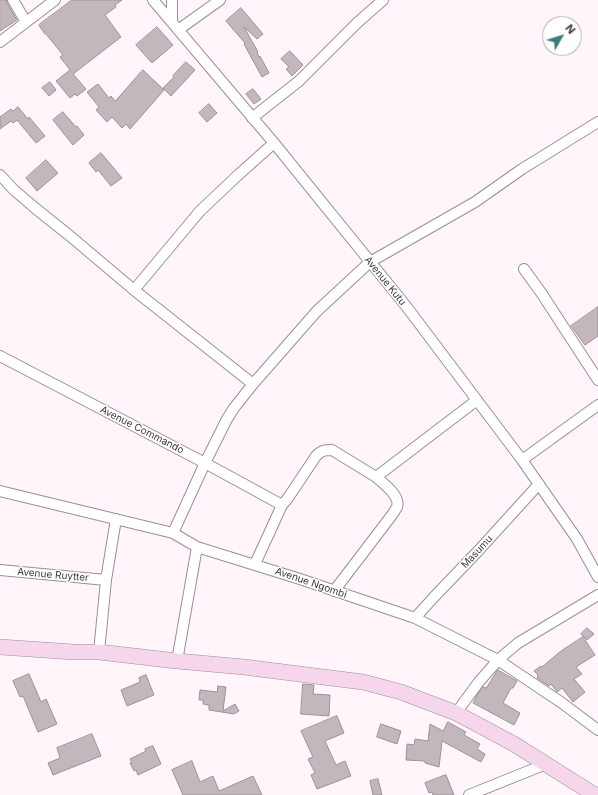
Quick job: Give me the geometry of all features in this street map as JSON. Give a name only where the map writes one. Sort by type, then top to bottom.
[{"type":"main road","points":[[0,647],[74,652],[99,652],[244,667],[363,682],[401,692],[456,713],[514,744],[595,795]]},
{"type":"street","points":[[12,0],[26,22]]},
{"type":"street","points":[[0,42],[55,0]]},
{"type":"street","name":"Avenue Kutu","points":[[153,0],[274,143],[406,306],[522,460],[577,539],[598,577]]},
{"type":"street","points":[[172,0],[175,26],[220,0]]},
{"type":"street","points":[[252,118],[299,81],[357,23],[383,0]]},
{"type":"street","points":[[173,533],[205,463],[234,408],[317,311],[370,262],[475,202],[522,169],[598,122]]},
{"type":"street","points":[[134,290],[200,211],[274,143]]},
{"type":"street","points":[[0,175],[14,190],[134,290],[253,384]]},
{"type":"street","points":[[524,269],[598,380]]},
{"type":"street","name":"Avenue Commando","points":[[0,356],[205,463],[282,506]]},
{"type":"street","points":[[376,477],[477,400]]},
{"type":"street","points":[[522,460],[598,405]]},
{"type":"street","points":[[255,564],[282,506],[316,456],[321,451],[332,450],[376,477],[394,492],[398,500],[398,506],[392,515],[334,591]]},
{"type":"street","name":"Masumu","points":[[415,618],[539,484]]},
{"type":"street","name":"Avenue Ngombi","points":[[0,491],[173,533],[197,546],[415,618],[498,660],[562,703],[598,730]]},
{"type":"street","points":[[99,652],[106,580],[116,519]]},
{"type":"street","points":[[177,661],[197,546]]},
{"type":"street","name":"Avenue Ruytter","points":[[0,570],[106,580]]},
{"type":"street","points":[[456,713],[478,683],[498,660],[518,643],[598,595]]},
{"type":"street","points":[[469,795],[546,764]]},
{"type":"building","points":[[0,0],[7,0],[7,3],[17,20],[0,31]]},
{"type":"building","points":[[72,0],[122,0],[115,5],[116,7],[105,15],[121,37],[73,74],[86,89],[77,96],[75,94],[70,98],[56,81],[70,70],[60,57],[63,55],[39,25]]},
{"type":"building","points":[[241,8],[263,34],[257,39],[244,27],[269,73],[262,77],[244,44],[245,43],[226,21]]},
{"type":"building","points":[[157,27],[173,45],[152,63],[136,45]]},
{"type":"building","points":[[290,51],[303,65],[292,76],[286,69],[289,67],[281,59]]},
{"type":"building","points":[[186,62],[195,70],[171,96],[163,88]]},
{"type":"building","points":[[143,70],[164,90],[130,129],[126,124],[122,128],[112,117],[107,122],[96,110],[99,107],[87,92],[98,84],[109,98],[111,96],[115,101]]},
{"type":"building","points":[[50,82],[56,90],[49,96],[42,88]]},
{"type":"building","points":[[253,89],[261,99],[254,104],[246,94]]},
{"type":"building","points":[[209,104],[217,113],[207,122],[199,113]]},
{"type":"building","points":[[18,107],[28,119],[29,117],[45,136],[36,143],[17,120],[13,123],[11,121],[0,129],[0,117],[11,109],[13,111]]},
{"type":"building","points":[[63,112],[84,135],[73,145],[53,120]]},
{"type":"building","points":[[101,153],[122,178],[111,186],[98,170],[96,172],[89,163]]},
{"type":"building","points":[[46,160],[58,173],[37,191],[26,178]]},
{"type":"building","points":[[598,307],[598,336],[585,345],[571,326]]},
{"type":"building","points":[[587,628],[594,634],[587,640],[581,634]]},
{"type":"building","points":[[583,637],[595,655],[576,667],[582,674],[574,679],[585,692],[573,702],[562,688],[557,692],[551,684],[549,686],[537,678],[538,675],[534,671],[541,666],[542,667],[561,651]]},
{"type":"building","points":[[498,670],[517,681],[513,688],[511,688],[503,703],[520,713],[514,725],[473,703],[483,687],[486,688]]},
{"type":"building","points":[[29,674],[41,702],[46,699],[57,724],[38,732],[23,696],[20,697],[13,681]]},
{"type":"building","points":[[146,675],[154,695],[127,706],[121,690],[140,682],[139,678]]},
{"type":"building","points":[[303,684],[314,685],[313,694],[330,695],[329,716],[301,714]]},
{"type":"building","points":[[218,686],[226,687],[223,711],[235,704],[239,711],[234,714],[209,710],[209,705],[203,704],[203,700],[199,700],[200,690],[217,692]]},
{"type":"building","points":[[337,716],[344,733],[325,741],[336,765],[345,761],[351,776],[317,789],[311,775],[315,773],[308,759],[313,757],[301,731]]},
{"type":"building","points":[[448,722],[466,732],[464,735],[480,744],[477,749],[485,754],[481,762],[442,741],[439,767],[425,763],[425,761],[406,760],[407,744],[414,745],[415,739],[428,741],[430,724],[443,731]]},
{"type":"building","points":[[381,724],[401,731],[397,744],[377,737]]},
{"type":"building","points":[[92,734],[101,756],[53,775],[48,763],[60,758],[57,748]]},
{"type":"building","points":[[153,746],[161,764],[138,775],[130,763],[132,763],[130,759],[146,751],[145,749]]},
{"type":"building","points":[[192,761],[200,782],[213,776],[219,791],[253,776],[262,795],[183,795],[172,770]]},
{"type":"building","points":[[446,775],[454,795],[433,795],[432,792],[429,793],[425,783]]},
{"type":"building","points":[[378,779],[382,795],[373,795],[370,781]]}]
